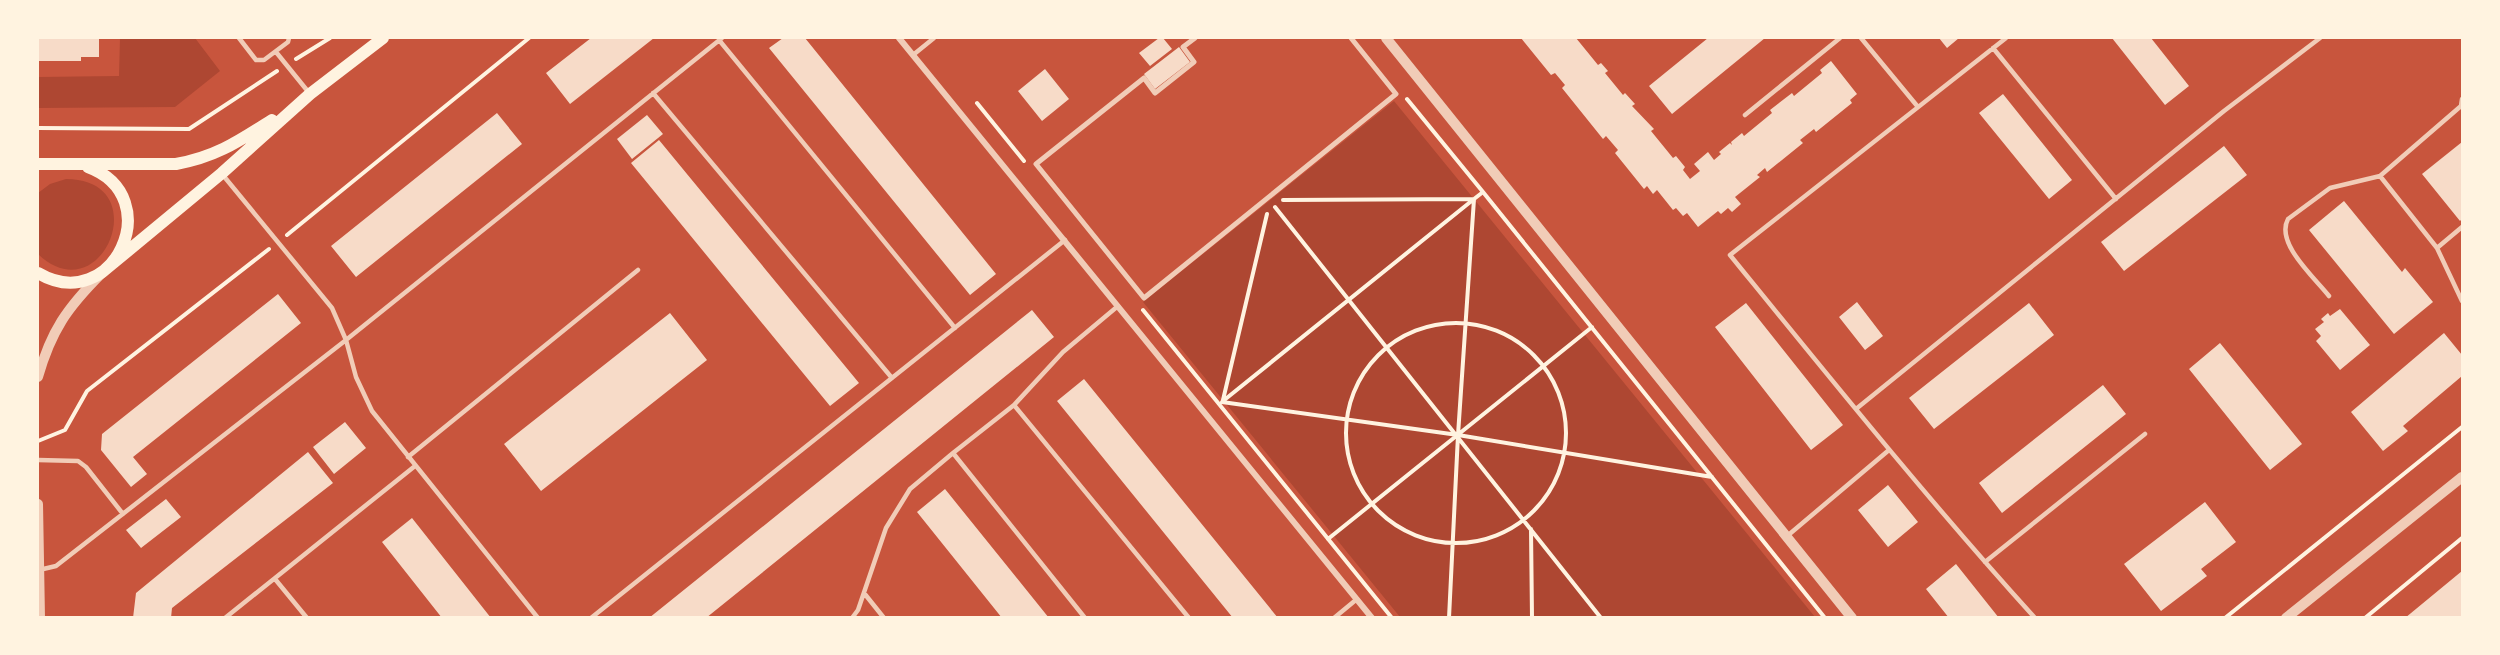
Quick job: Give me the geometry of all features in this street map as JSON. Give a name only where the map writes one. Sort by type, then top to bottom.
[{"type":"main road","points":[[38,273],[56,281],[74,282],[91,278],[106,269],[222,173],[307,97],[382,38]]},
{"type":"main road","points":[[38,164],[176,164],[198,160],[228,148],[307,97]]},
{"type":"main road","points":[[38,174],[66,164],[86,167],[104,175],[123,198],[128,217],[127,236],[119,255],[106,269]]},
{"type":"street","points":[[899,38],[1372,618]]},
{"type":"street","points":[[1195,38],[1183,47],[1194,62],[1155,93],[1144,78],[1036,164],[1144,298],[1396,94],[1351,38]]},
{"type":"street","points":[[1386,38],[1851,618]]},
{"type":"street","points":[[38,377],[43,357],[62,318],[106,269]]},
{"type":"street","points":[[2286,618],[2463,477]]},
{"type":"street","points":[[38,504],[40,618]]},
{"type":"lane","points":[[239,38],[256,60],[264,60],[288,42],[289,38]]},
{"type":"lane","points":[[913,55],[934,38]]},
{"type":"lane","points":[[1745,116],[1840,38]]},
{"type":"lane","points":[[1862,38],[1918,107]]},
{"type":"lane","points":[[2006,38],[1730,255],[1889,450],[2036,618]]},
{"type":"lane","points":[[1856,409],[2224,111],[2320,38]]},
{"type":"lane","points":[[39,570],[56,567],[346,340],[720,39],[955,328]]},
{"type":"lane","points":[[1993,48],[2116,199]]},
{"type":"lane","points":[[276,52],[307,97]]},
{"type":"lane","points":[[653,93],[892,378]]},
{"type":"lane","points":[[2329,296],[2287,244],[2284,225],[2288,219],[2330,188],[2380,176],[2461,106],[2463,99]]},
{"type":"lane","points":[[222,173],[332,308],[346,340],[363,394],[372,411],[537,618]]},
{"type":"lane","points":[[2380,176],[2437,248],[2463,301]]},
{"type":"lane","points":[[2437,248],[2463,227]]},
{"type":"lane","points":[[591,618],[1065,240]]},
{"type":"lane","points":[[408,457],[638,270]]},
{"type":"lane","points":[[852,618],[858,610],[886,528],[910,489],[1014,405],[1063,352],[1119,306]]},
{"type":"lane","points":[[1014,405],[1189,618]]},
{"type":"lane","points":[[1985,562],[2145,434]]},
{"type":"lane","points":[[1786,537],[1889,450]]},
{"type":"lane","points":[[953,453],[1086,618]]},
{"type":"lane","points":[[38,459],[78,461],[86,467],[123,514]]},
{"type":"lane","points":[[225,618],[415,466]]},
{"type":"lane","points":[[275,579],[307,618]]},
{"type":"lane","points":[[864,593],[884,618]]},
{"type":"lane","points":[[1334,618],[1357,599]]},
{"type":"path","points":[[38,128],[189,129],[197,126],[243,91],[330,38]]},
{"type":"path","points":[[1402,92],[1825,618]]},
{"type":"path","points":[[977,103],[1028,167]]},
{"type":"path","points":[[1221,403],[1483,192]]},
{"type":"path","points":[[1281,201],[1474,199]]},
{"type":"path","points":[[1449,618],[1458,435],[1474,199]]},
{"type":"path","points":[[1270,201],[1601,618]]},
{"type":"path","points":[[1221,403],[1267,212]]},
{"type":"path","points":[[1138,304],[1221,403],[1392,618]]},
{"type":"path","points":[[1328,539],[1608,315]]},
{"type":"path","points":[[1466,324],[1491,329],[1519,343],[1543,366],[1558,391],[1566,422],[1565,452],[1555,483],[1537,509],[1512,528],[1483,540],[1452,544],[1421,538],[1393,524],[1372,504],[1354,475],[1346,445],[1347,419],[1358,384],[1376,358],[1388,348],[1400,338],[1429,326],[1466,324]]},
{"type":"path","points":[[1221,403],[1458,435],[1712,477]]},
{"type":"path","points":[[2225,618],[2463,427]]},
{"type":"path","points":[[1531,528],[1532,618]]},
{"type":"path","points":[[2365,618],[2463,538]]},
{"type":"shaded area","points":[[120,38],[195,38],[220,71],[175,107],[38,108],[38,77],[119,76]]},
{"type":"shaded area","points":[[1394,101],[1815,617],[1400,617],[1143,302]]},
{"type":"shaded area","points":[[66,179],[94,185],[109,199],[114,219],[110,239],[99,257],[82,268],[61,268],[38,254],[38,193],[50,184]]},
{"type":"building","points":[[38,38],[99,38],[99,57],[81,57],[81,61],[38,61]]},
{"type":"building","points":[[591,38],[654,38],[570,104],[546,73]]},
{"type":"building","points":[[783,38],[805,38],[996,274],[970,295],[769,48]]},
{"type":"building","points":[[1159,38],[1163,38],[1172,49],[1150,66],[1139,53]]},
{"type":"building","points":[[1521,38],[1576,38],[1598,65],[1601,63],[1608,71],[1605,73],[1623,95],[1625,93],[1635,104],[1632,106],[1654,129],[1651,131],[1673,158],[1676,156],[1685,167],[1683,170],[1690,179],[1700,171],[1694,164],[1708,152],[1714,160],[1721,154],[1719,152],[1730,143],[1732,145],[1731,142],[1742,133],[1744,136],[1772,113],[1770,110],[1792,93],[1794,96],[1822,73],[1820,70],[1831,61],[1857,94],[1850,100],[1852,103],[1816,132],[1814,129],[1800,140],[1803,143],[1767,172],[1765,168],[1757,175],[1760,177],[1735,197],[1741,204],[1732,212],[1728,208],[1721,214],[1718,211],[1698,227],[1687,213],[1683,216],[1676,208],[1673,210],[1657,190],[1653,194],[1647,186],[1644,189],[1615,153],[1618,150],[1606,136],[1603,139],[1562,88],[1565,85],[1555,73],[1551,75]]},
{"type":"building","points":[[1708,38],[1765,38],[1672,114],[1649,86]]},
{"type":"building","points":[[1939,38],[1959,38],[1947,48]]},
{"type":"building","points":[[2112,38],[2151,38],[2189,86],[2165,105]]},
{"type":"building","points":[[1179,47],[1190,62],[1155,89],[1144,74]]},
{"type":"building","points":[[1045,69],[1069,99],[1042,121],[1018,91]]},
{"type":"building","points":[[2003,94],[2072,180],[2049,199],[1979,113]]},
{"type":"building","points":[[497,113],[522,144],[356,277],[331,246]]},
{"type":"building","points":[[647,115],[663,134],[632,159],[617,139]]},
{"type":"building","points":[[659,140],[859,383],[830,406],[631,163]]},
{"type":"building","points":[[2462,142],[2462,219],[2460,221],[2422,174]]},
{"type":"building","points":[[2224,146],[2247,175],[2124,271],[2101,242]]},
{"type":"building","points":[[2344,201],[2402,272],[2405,268],[2433,302],[2394,334],[2309,230]]},
{"type":"building","points":[[278,294],[301,323],[133,457],[147,474],[131,487],[101,450],[102,434]]},
{"type":"building","points":[[1857,302],[1883,336],[1865,350],[1839,317]]},
{"type":"building","points":[[1746,303],[1843,425],[1811,450],[1715,327]]},
{"type":"building","points":[[2029,303],[2054,335],[1934,429],[1909,398]]},
{"type":"building","points":[[2340,309],[2370,345],[2340,370],[2316,341],[2321,336],[2315,329],[2324,322],[2321,319],[2328,313],[2330,316]]},
{"type":"building","points":[[1032,310],[1054,337],[706,618],[649,618]]},
{"type":"building","points":[[670,313],[707,360],[541,491],[504,444]]},
{"type":"building","points":[[2444,333],[2462,355],[2462,376],[2403,426],[2408,431],[2383,451],[2351,412]]},
{"type":"building","points":[[2220,343],[2302,444],[2270,470],[2189,369]]},
{"type":"building","points":[[1084,379],[1278,618],[1233,618],[1057,401]]},
{"type":"building","points":[[2103,385],[2126,414],[2002,513],[1979,483]]},
{"type":"building","points":[[345,422],[366,448],[334,474],[313,447]]},
{"type":"building","points":[[308,452],[333,483],[172,608],[171,618],[133,618],[136,593]]},
{"type":"building","points":[[1888,485],[1918,522],[1888,547],[1858,510]]},
{"type":"building","points":[[945,489],[1049,618],[1002,618],[917,512]]},
{"type":"building","points":[[166,499],[181,517],[141,548],[126,530]]},
{"type":"building","points":[[2205,502],[2236,542],[2201,569],[2207,576],[2161,611],[2124,564]]},
{"type":"building","points":[[412,518],[491,618],[442,618],[382,542]]},
{"type":"building","points":[[1956,564],[1999,618],[1949,618],[1926,589]]},
{"type":"building","points":[[2462,571],[2462,618],[2405,618]]}]
